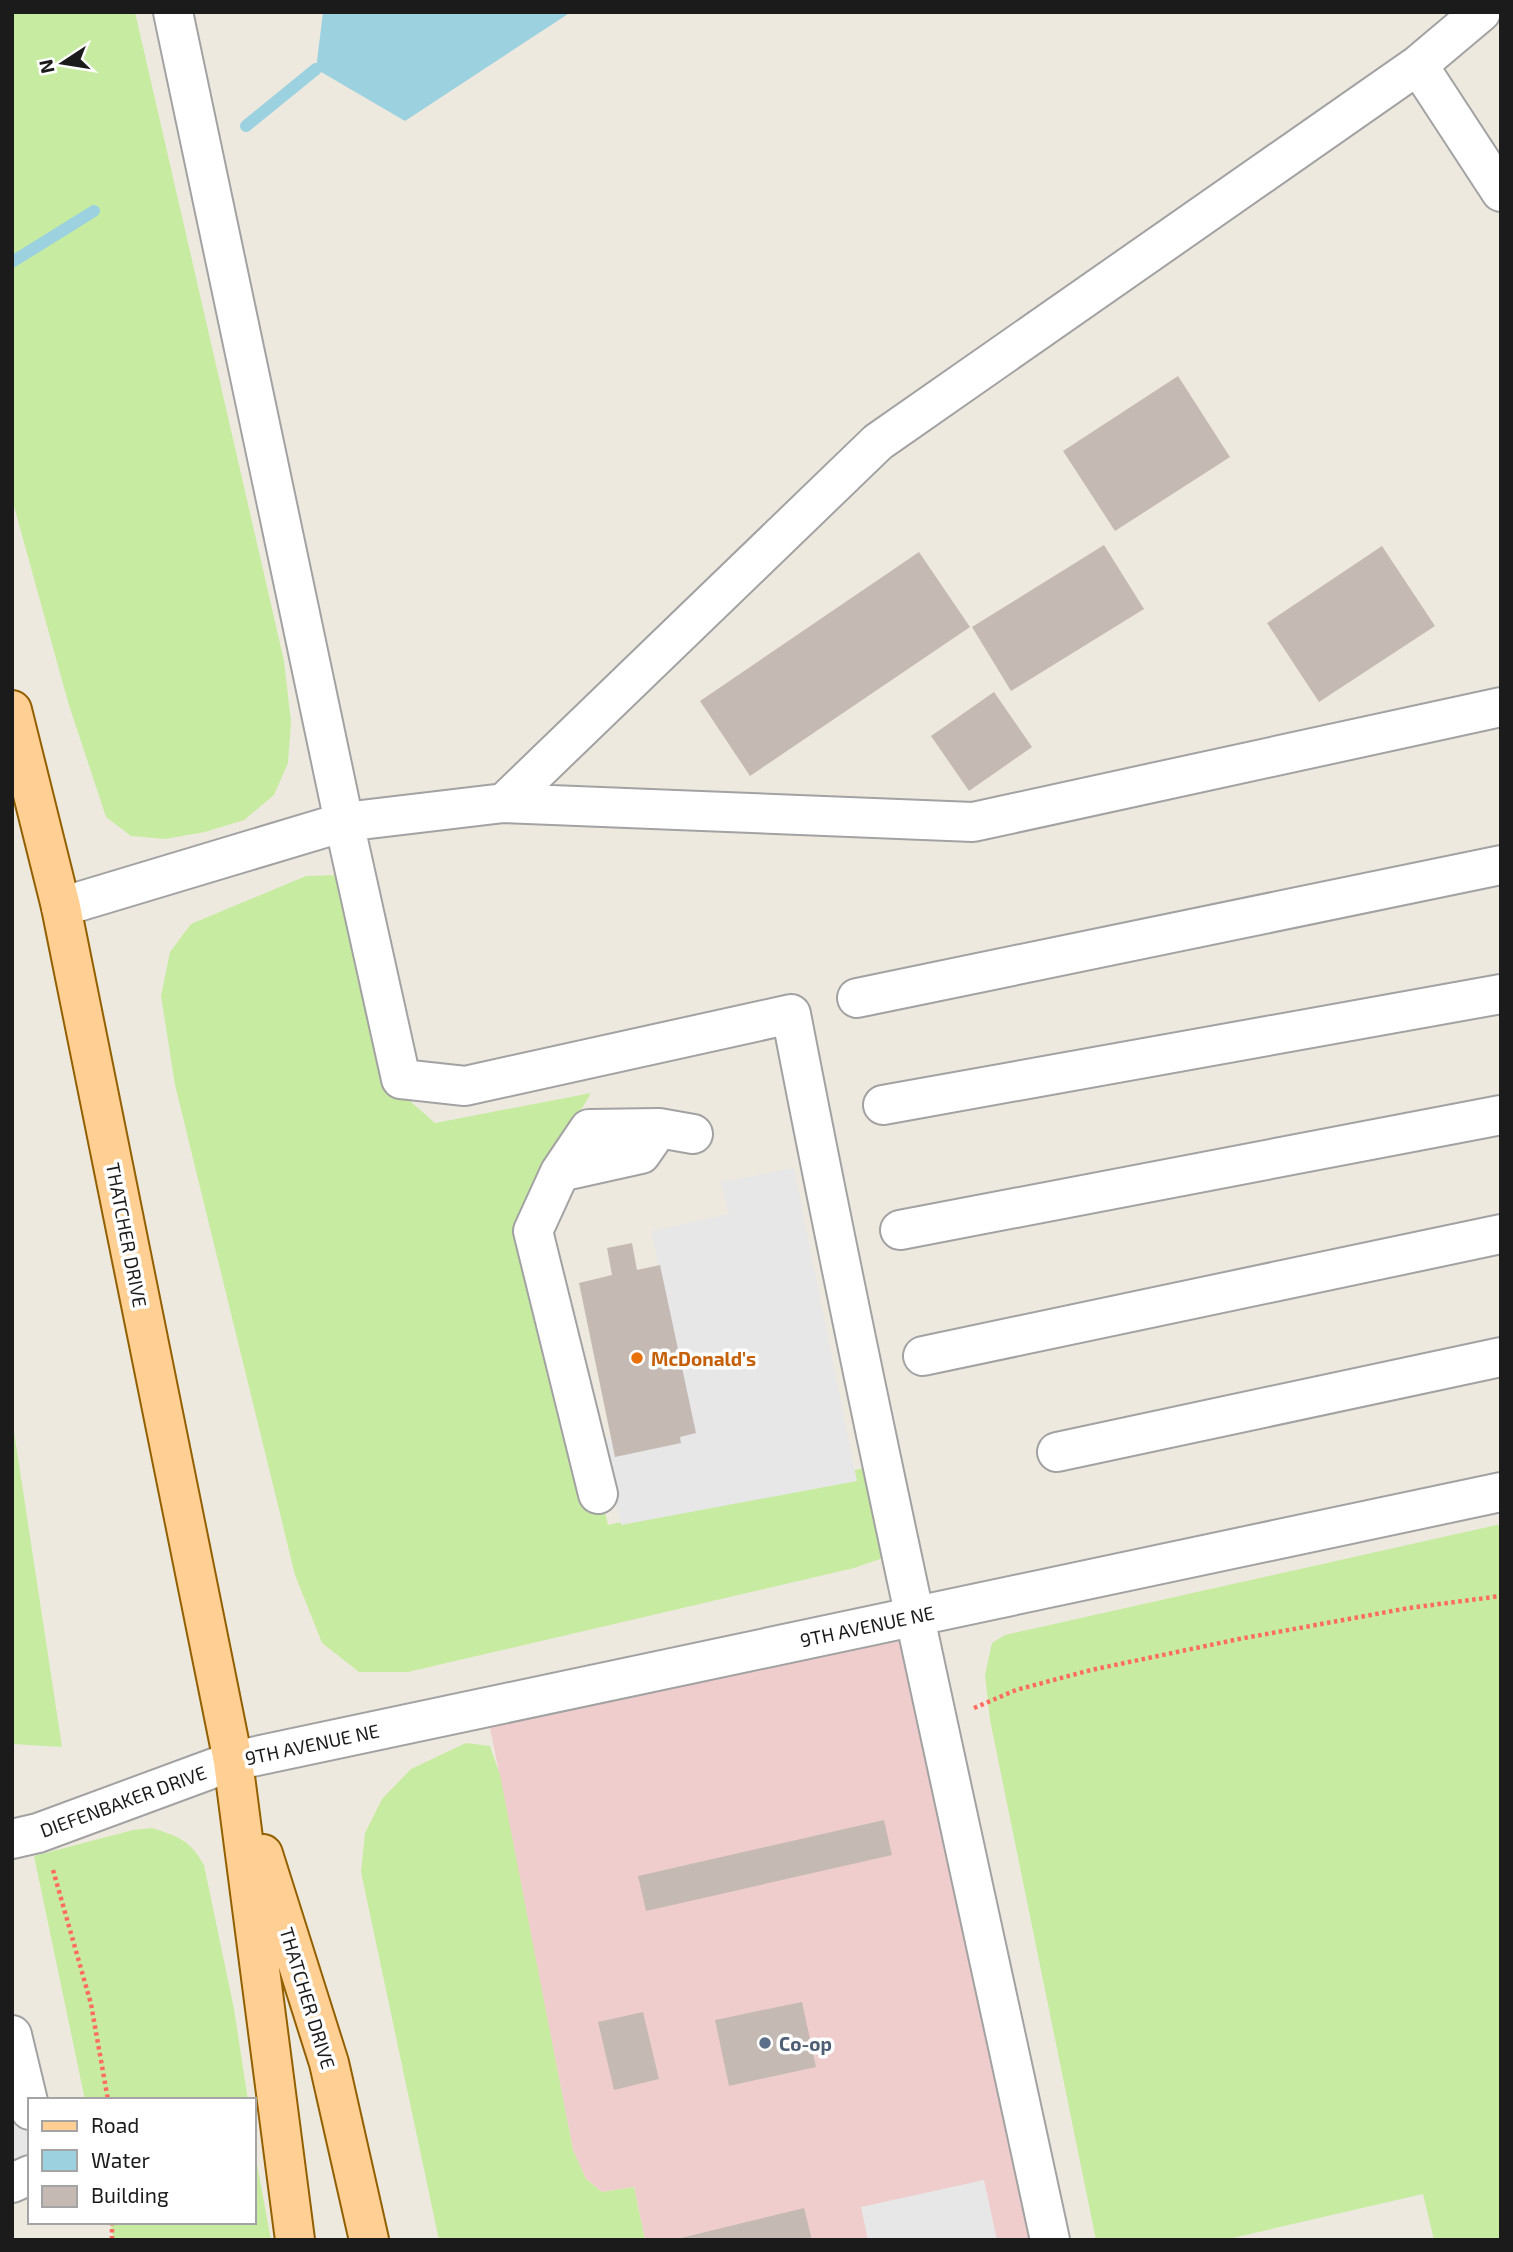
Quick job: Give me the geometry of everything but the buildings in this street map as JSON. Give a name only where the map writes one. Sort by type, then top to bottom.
[{"type":"main road","name":"THATCHER DRIVE","points":[[12,710],[61,906],[233,1761],[295,2240]]},
{"type":"main road","name":"THATCHER DRIVE","points":[[233,1761],[329,2063],[369,2240]]},
{"type":"street","points":[[173,12],[401,1079],[465,1086],[791,1014],[915,1616],[1050,2240]]},
{"type":"street","points":[[504,803],[878,442],[1418,65],[1480,12]]},
{"type":"street","points":[[1418,65],[1501,192]]},
{"type":"street","points":[[61,906],[344,822],[504,803],[972,822],[1501,707]]},
{"type":"street","points":[[858,998],[1501,865]]},
{"type":"street","points":[[883,1105],[1501,994]]},
{"type":"street","points":[[900,1230],[1501,1115]]},
{"type":"street","points":[[597,1494],[533,1231],[560,1172],[590,1129],[676,1131]]},
{"type":"street","points":[[923,1356],[1501,1234]]},
{"type":"street","points":[[1057,1452],[1501,1357]]},
{"type":"street","name":"9TH AVENUE NE","points":[[233,1761],[1501,1492]]},
{"type":"street","name":"DIEFENBAKER DRIVE","points":[[25,1836],[233,1761]]},
{"type":"street","points":[[12,2035],[28,2102]]},
{"type":"street","points":[[12,2183],[28,2176]]},
{"type":"path","points":[[938,1723],[1016,1690],[1091,1670],[1409,1608],[1501,1596]]},
{"type":"path","points":[[25,1836],[54,1872],[91,2004],[108,2098]]},
{"type":"shaded area","points":[[794,1168],[857,1481],[621,1525],[601,1439],[693,1427],[651,1231],[729,1214],[721,1182]]},
{"type":"shaded area","points":[[915,1616],[1049,2240],[645,2240],[634,2187],[602,2192],[586,2179],[573,2150],[486,1707]]},
{"type":"shaded area","points":[[28,2103],[28,2179],[12,2183],[12,2106]]},
{"type":"shaded area","points":[[984,2180],[997,2240],[868,2240],[861,2207]]},
{"type":"green space","points":[[12,12],[135,12],[284,661],[291,722],[288,763],[274,795],[244,820],[205,832],[165,839],[131,836],[106,817],[68,702],[12,499]]},
{"type":"green space","points":[[337,875],[392,1068],[410,1101],[435,1123],[591,1093],[557,1150],[545,1224],[565,1340],[608,1525],[877,1465],[883,1558],[854,1568],[408,1672],[359,1672],[322,1643],[295,1575],[175,1085],[161,996],[170,952],[191,924],[306,876]]},
{"type":"green space","points":[[12,1418],[62,1747],[12,1744]]},
{"type":"green space","points":[[1501,1524],[1501,2240],[1434,2240],[1423,2194],[1224,2240],[1096,2240],[990,1720],[985,1675],[992,1643],[1005,1635]]},
{"type":"green space","points":[[466,1743],[490,1746],[500,1775],[573,2150],[586,2179],[602,2192],[634,2187],[645,2240],[439,2240],[361,1872],[365,1833],[382,1799],[411,1769]]},
{"type":"green space","points":[[152,1828],[182,1840],[204,1865],[234,2009],[248,2098],[85,2098],[34,1856],[133,1830]]},
{"type":"green space","points":[[256,2159],[271,2240],[114,2240],[110,2224],[256,2224]]},
{"type":"water","points":[[323,12],[571,12],[405,121],[316,69]]},
{"type":"waterway","points":[[246,126],[316,69]]},
{"type":"waterway","points":[[12,262],[94,211]]},
{"type":"place","name":"McDonald's","points":[[637,1358]]},
{"type":"place","name":"Co-op","points":[[765,2043]]}]
